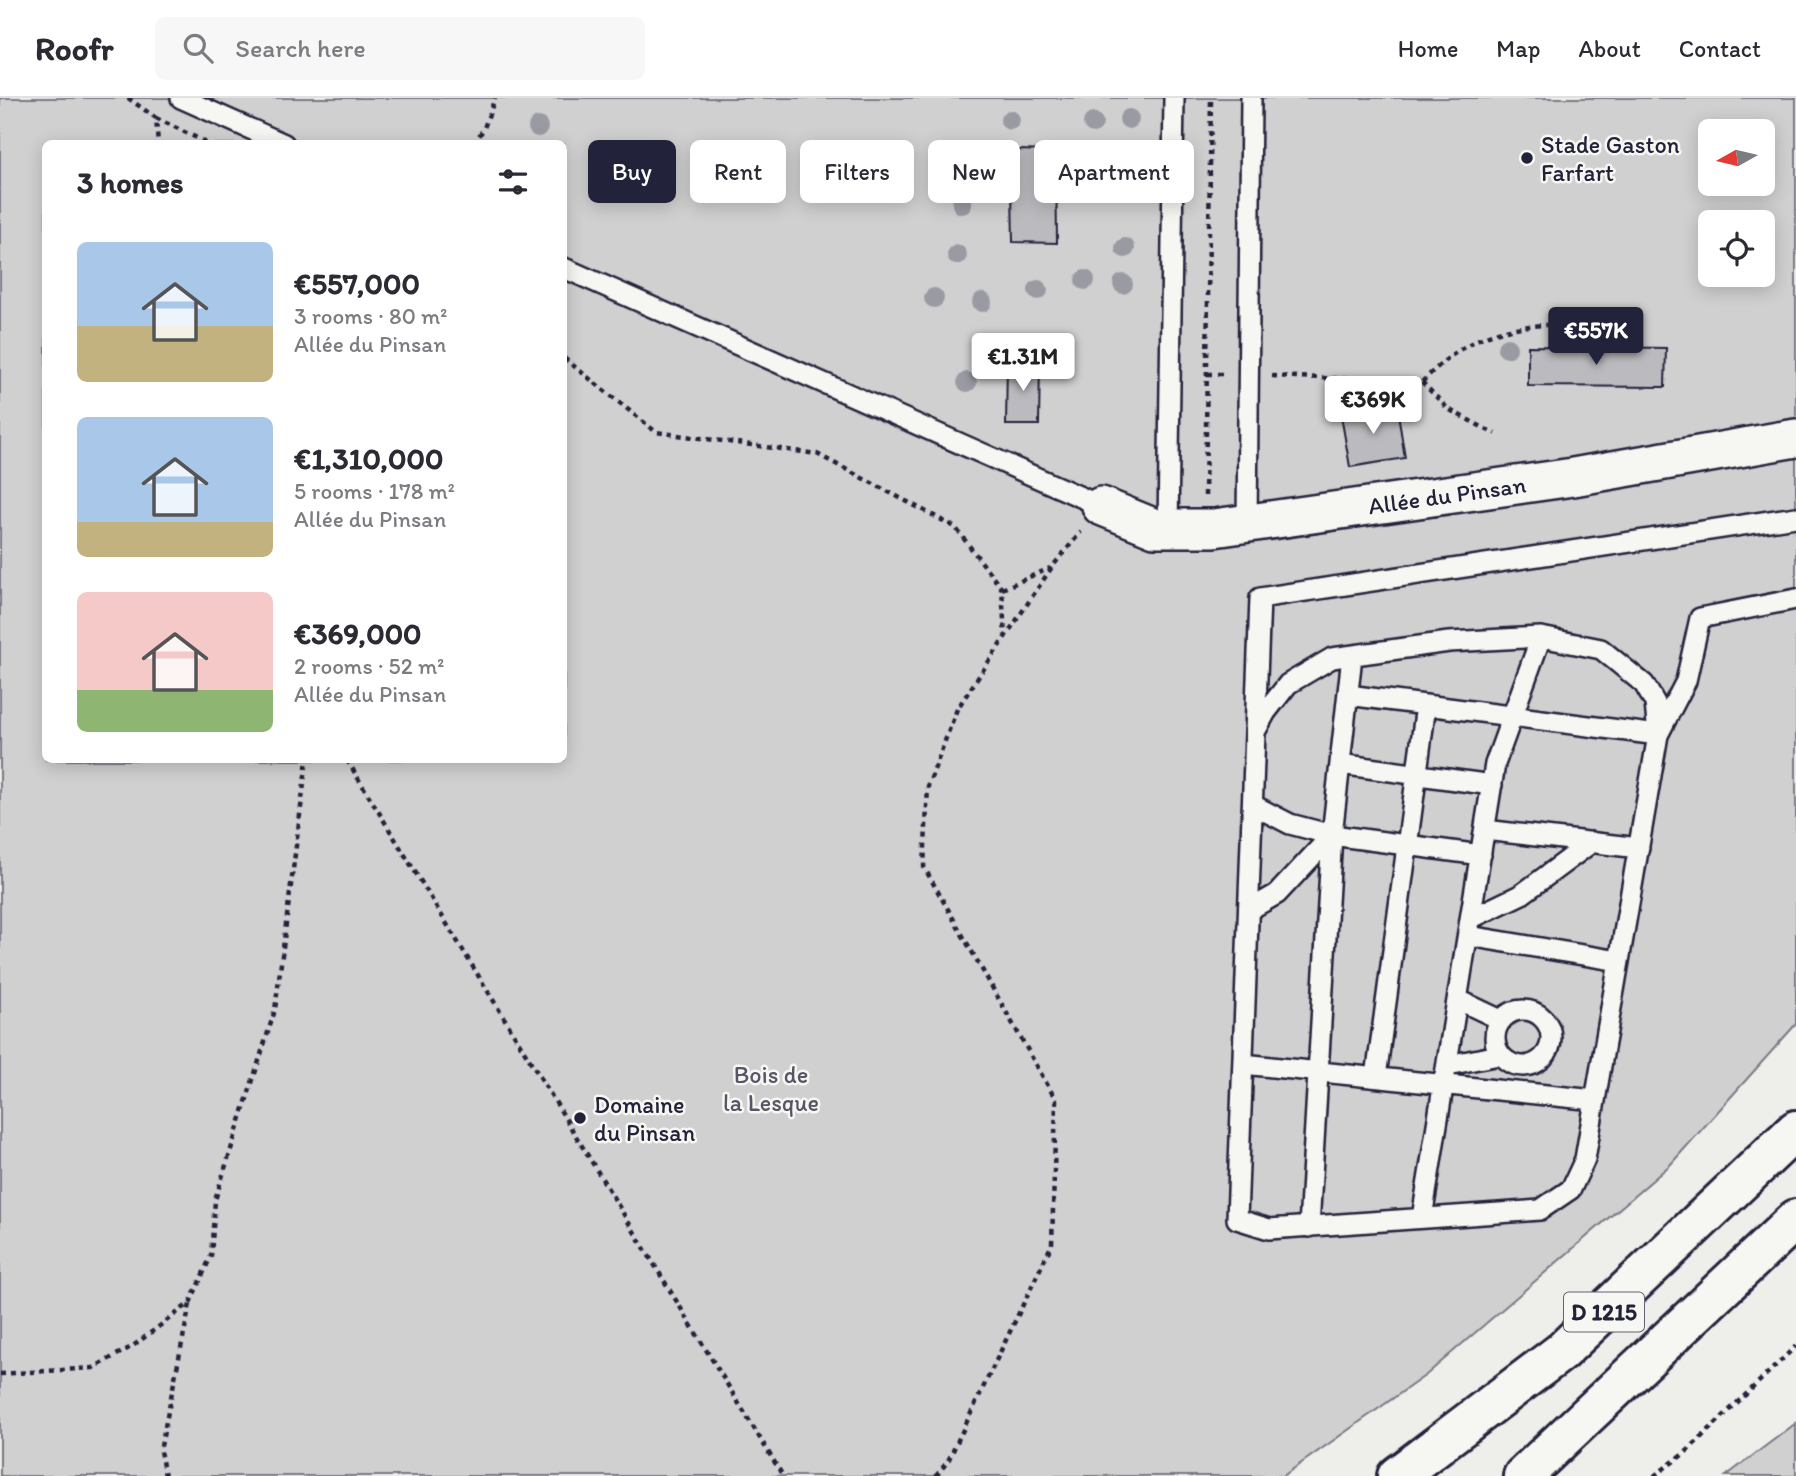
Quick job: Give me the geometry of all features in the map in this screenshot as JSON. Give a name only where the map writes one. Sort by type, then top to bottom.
[{"type":"highway","name":"D 1215","points":[[1398,1476],[1561,1352],[1796,1130]]},
{"type":"highway","name":"D 1215","points":[[1523,1476],[1796,1219]]},
{"type":"street","name":"Allée du Pinsan","points":[[1101,506],[1155,528],[1205,528],[1247,524],[1573,477],[1796,438]]},
{"type":"lane","points":[[181,98],[275,140]]},
{"type":"lane","points":[[1168,528],[1174,98]]},
{"type":"lane","points":[[1247,524],[1251,98]]},
{"type":"lane","points":[[567,269],[1101,506]]},
{"type":"lane","points":[[1255,732],[1266,712],[1289,684],[1332,659],[1450,642],[1541,637],[1601,649],[1644,684],[1655,703],[1658,735],[1585,1159],[1571,1189],[1540,1210],[1269,1229],[1237,1219],[1253,805],[1255,732],[1260,598],[1796,517]]},
{"type":"lane","points":[[1658,735],[1686,681],[1700,618],[1796,599]]},
{"type":"lane","points":[[1422,1218],[1471,927],[1495,764],[1541,637]]},
{"type":"lane","points":[[1309,1227],[1332,835],[1352,656]]},
{"type":"lane","points":[[1348,695],[1658,735]]},
{"type":"lane","points":[[1376,1077],[1426,705]]},
{"type":"lane","points":[[1340,764],[1492,785]]},
{"type":"lane","points":[[1253,805],[1290,824],[1332,835],[1481,855]]},
{"type":"lane","points":[[1485,830],[1639,848]]},
{"type":"lane","points":[[1249,910],[1277,894],[1332,835]]},
{"type":"lane","points":[[1471,927],[1522,894],[1592,842]]},
{"type":"lane","points":[[1471,927],[1619,961]]},
{"type":"lane","points":[[1459,1000],[1502,1020]]},
{"type":"lane","points":[[1527,1010],[1544,1019],[1551,1036],[1546,1054],[1532,1065],[1514,1065],[1499,1055],[1494,1037],[1502,1020],[1509,1013],[1527,1010]]},
{"type":"lane","points":[[1446,1075],[1499,1055]]},
{"type":"lane","points":[[1243,1064],[1376,1077],[1446,1075],[1548,1095],[1595,1100]]},
{"type":"lane","points":[[1532,1065],[1548,1095]]},
{"type":"path","points":[[128,98],[136,101],[156,118],[201,140]]},
{"type":"path","points":[[476,140],[495,98]]},
{"type":"path","points":[[1205,528],[1210,98]]},
{"type":"path","points":[[156,118],[158,140]]},
{"type":"path","points":[[1422,382],[1441,362],[1470,342],[1503,329],[1534,324],[1603,325],[1615,347]]},
{"type":"path","points":[[567,360],[656,432],[817,454],[955,527],[1002,589],[1005,635]]},
{"type":"path","points":[[1290,377],[1422,382],[1448,409],[1495,433]]},
{"type":"path","points":[[936,1476],[948,1461],[1052,1244],[1056,1100],[924,867],[929,786],[957,709],[1052,567],[1101,506]]},
{"type":"path","points":[[1002,589],[1052,567]]},
{"type":"path","points":[[165,1476],[160,1451],[190,1303],[211,1256],[215,1200],[275,1010],[307,763]]},
{"type":"path","points":[[349,763],[783,1476]]},
{"type":"path","points":[[0,1374],[93,1368],[133,1346],[190,1303]]},
{"type":"path","points":[[1654,1476],[1685,1453],[1796,1346]]},
{"type":"green space","name":"Domaine du Pinsan","points":[[0,98],[1796,98],[1796,1024],[1670,1165],[1426,1375],[1283,1476],[0,1476]]},
{"type":"green space","points":[[1796,1423],[1796,1476],[1726,1476]]},
{"type":"building","points":[[1020,150],[1034,150],[1034,203],[1057,203],[1057,243],[1013,242],[1012,203],[1020,203]]},
{"type":"building","points":[[1528,346],[1666,348],[1665,387],[1528,386]]},
{"type":"building","points":[[1040,360],[1039,425],[1006,425],[1007,361]]},
{"type":"building","points":[[1397,407],[1405,458],[1350,467],[1340,410],[1367,412]]},
{"type":"place","name":"Stade Gaston Farfart","points":[[1527,158]]},
{"type":"place","name":"Domaine du Pinsan","points":[[580,1118]]},
{"type":"park label","name":"Bois de la Lesque","points":[[771,1088]]}]
